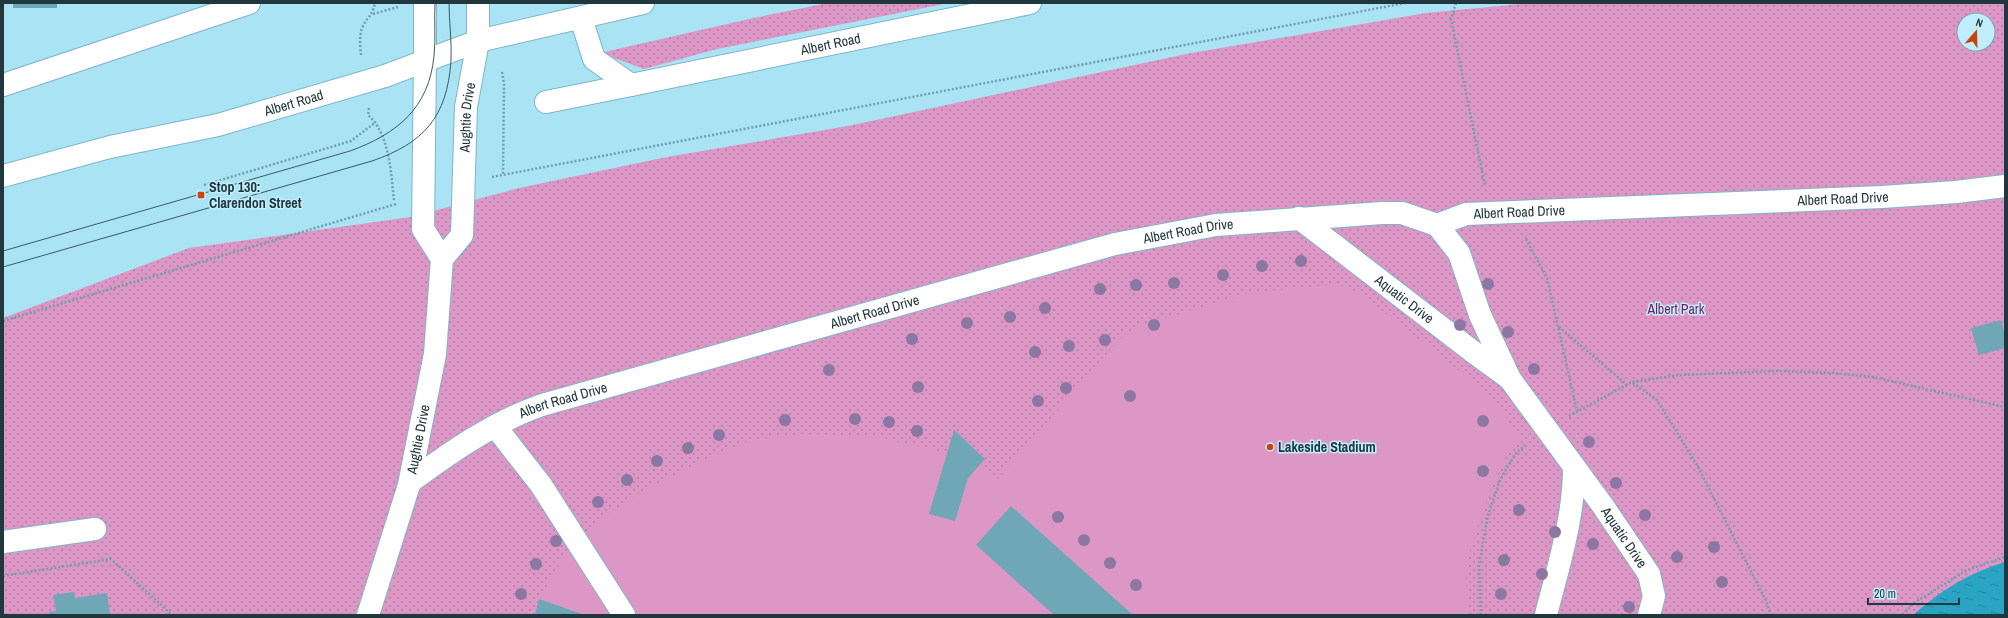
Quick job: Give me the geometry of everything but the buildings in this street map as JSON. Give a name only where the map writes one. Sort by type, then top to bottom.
[{"type":"street","points":[[3,85],[249,3]]},
{"type":"street","name":"Aughtie Drive","points":[[368,615],[410,482],[435,354],[442,259],[462,235],[466,107],[478,41],[478,3]]},
{"type":"street","name":"Albert Road","points":[[3,176],[110,147],[218,125],[385,76],[478,41],[643,3]]},
{"type":"street","name":"Albert Road","points":[[546,102],[1030,3]]},
{"type":"street","points":[[415,4],[425,61],[423,229],[442,259]]},
{"type":"street","points":[[581,18],[594,59],[631,84]]},
{"type":"street","name":"Albert Road Drive","points":[[410,482],[441,458],[495,426],[528,410],[566,397],[1115,244],[1216,225],[1299,218],[1402,213],[1437,225],[1466,214],[1882,198],[1956,192],[2005,186]]},
{"type":"street","name":"Aquatic Drive","points":[[1299,218],[1510,379]]},
{"type":"street","name":"Aquatic Drive","points":[[1437,225],[1459,253],[1480,315],[1510,379],[1603,506],[1649,574],[1654,596],[1649,615]]},
{"type":"street","points":[[495,426],[542,485],[624,615]]},
{"type":"street","points":[[1546,615],[1570,517],[1574,490],[1574,468]]},
{"type":"street","points":[[3,542],[95,529]]},
{"type":"path","points":[[463,183],[1405,3]]},
{"type":"path","points":[[373,14],[415,4]]},
{"type":"path","points":[[503,175],[504,84],[502,76],[507,35]]},
{"type":"path","points":[[204,185],[351,141],[376,122]]},
{"type":"path","points":[[3,321],[423,196]]},
{"type":"path","points":[[1558,326],[1627,385]]},
{"type":"path","points":[[1481,615],[1480,565],[1488,516],[1500,480],[1515,454],[1534,437],[1632,382],[1679,375],[1723,373],[1777,371],[1833,373],[1873,377],[2005,407]]},
{"type":"path","points":[[1632,382],[1657,400],[1697,465],[1766,601],[1771,615]]},
{"type":"path","points":[[1903,615],[1914,603],[1967,570],[2005,557]]},
{"type":"path","points":[[3,576],[112,559],[172,615]]},
{"type":"green space","points":[[828,3],[949,3],[717,49],[644,69],[600,53],[749,19]]},
{"type":"green space","name":"Albert Park","points":[[1532,3],[2005,3],[2005,615],[3,615],[3,318],[189,248],[411,217],[519,188],[667,157],[848,126],[1186,54],[1426,13]]},
{"type":"green space","name":"Lakeside Stadium","points":[[1336,285],[1349,288],[1362,295],[1488,393],[1521,438],[1508,452],[1492,486],[1471,546],[1465,580],[1468,615],[535,615],[539,599],[570,547],[583,535],[615,509],[647,489],[695,464],[748,441],[800,434],[871,435],[946,453],[954,430],[985,459],[981,465],[997,480],[1116,343],[1127,333],[1142,325],[1252,292]]},
{"type":"water","points":[[2005,562],[2005,615],[1913,615],[1956,583],[1980,571]]},
{"type":"tram line","points":[[3,251],[350,151],[382,136],[408,117],[418,104],[425,90],[431,74],[434,56],[435,3]]},
{"type":"tram line","points":[[3,267],[372,161],[406,146],[430,125],[438,113],[444,98],[449,81],[451,61],[449,3]]},
{"type":"place","name":"Stop 130: Clarendon Street","points":[[201,195]]},
{"type":"place","name":"Lakeside Stadium","points":[[1270,447]]}]
